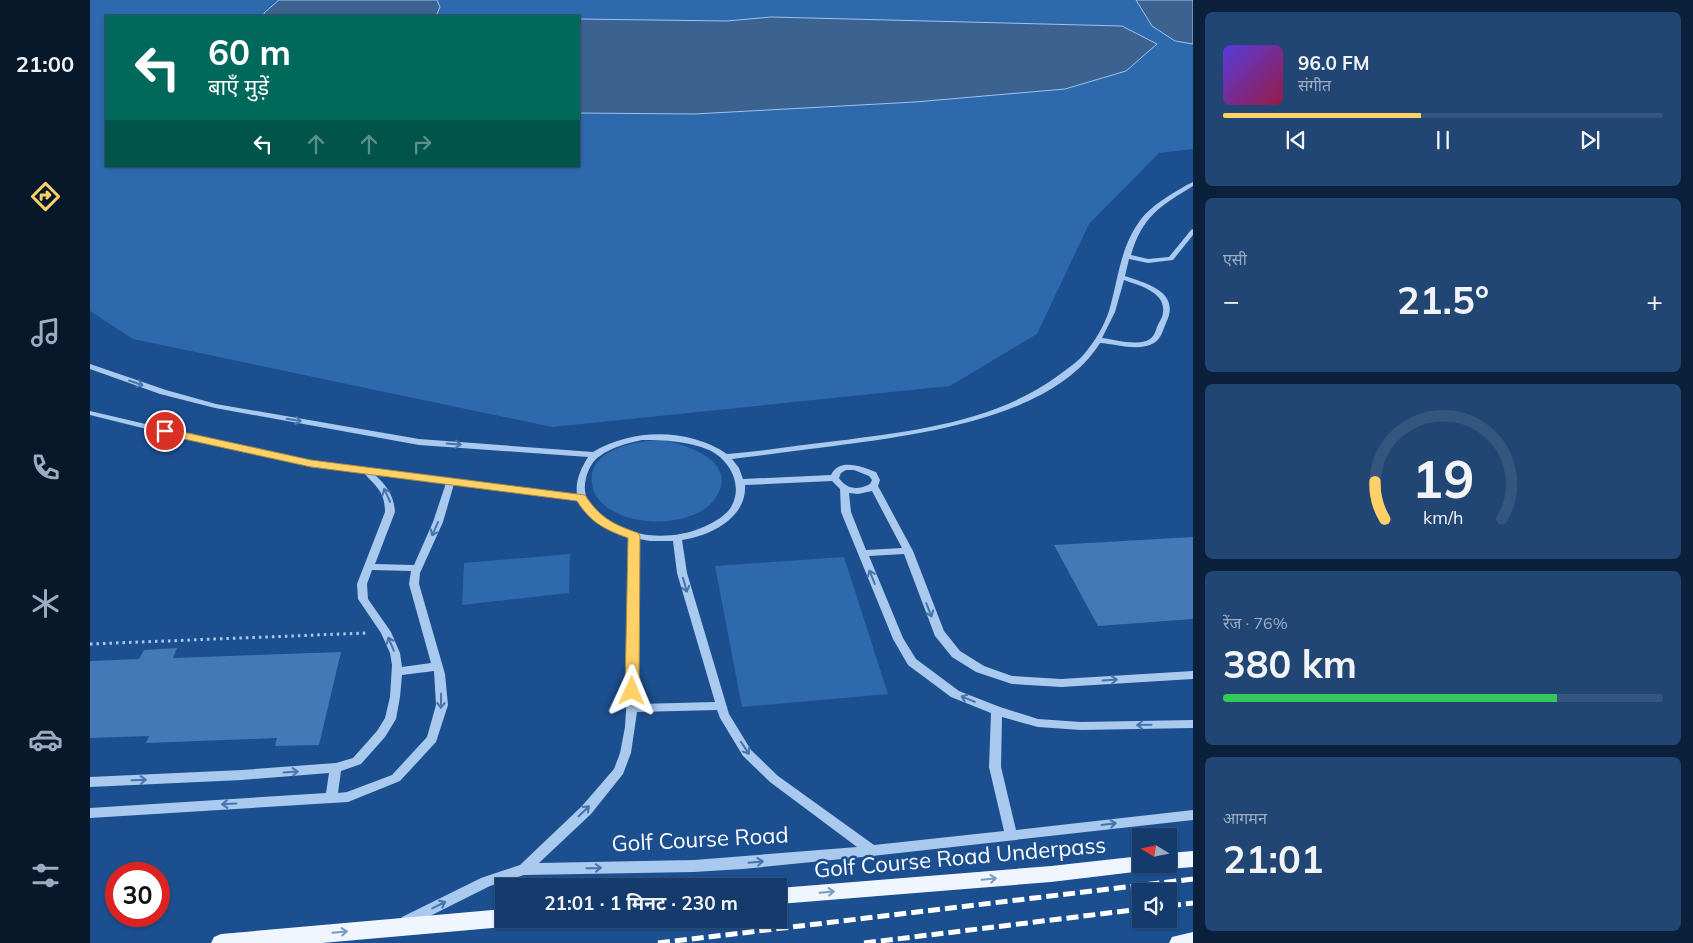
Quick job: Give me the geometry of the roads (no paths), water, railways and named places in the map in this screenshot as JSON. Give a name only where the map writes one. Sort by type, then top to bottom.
[{"type":"main road","points":[[1178,860],[1193,858]]},
{"type":"main road","name":"Golf Course Road Underpass","points":[[787,895],[1041,875],[1132,865]]},
{"type":"main road","points":[[395,927],[495,919]]},
{"type":"main road","name":"Golf Course Road","points":[[221,943],[395,927]]},
{"type":"main road","points":[[1179,943],[1193,941]]},
{"type":"street","points":[[726,457],[937,429],[976,419],[1018,403],[1054,382],[1080,364],[1110,318],[1126,256],[1136,228],[1150,211],[1193,184]]},
{"type":"street","points":[[1126,256],[1148,261],[1170,260],[1193,231]]},
{"type":"street","points":[[1097,340],[1139,344],[1151,342],[1156,338],[1165,317],[1167,310],[1164,300],[1144,285],[1121,277]]},
{"type":"street","points":[[90,366],[162,392],[224,408],[419,442],[594,455]]},
{"type":"street","points":[[90,413],[311,464],[581,498]]},
{"type":"street","points":[[673,436],[703,443],[726,457],[739,473],[742,492],[732,512],[710,529],[677,538],[656,539],[634,536],[610,527],[591,514],[581,498],[580,477],[594,455],[613,445],[642,437],[673,436]]},
{"type":"street","points":[[854,467],[873,474],[876,480],[874,486],[866,491],[855,492],[844,488],[835,478],[837,472],[844,468],[854,467]]},
{"type":"street","points":[[90,782],[242,776],[336,768],[357,761],[381,734],[393,709],[396,672],[395,653],[386,632],[364,599],[362,584],[390,512],[390,501],[384,489],[367,472]]},
{"type":"street","points":[[740,482],[835,478]]},
{"type":"street","points":[[90,813],[348,797],[396,778],[432,738],[442,705],[437,666],[414,584],[417,568],[438,522],[450,483]]},
{"type":"street","points":[[874,486],[908,550],[938,633],[956,654],[980,669],[1012,680],[1061,683],[1193,675]]},
{"type":"street","points":[[844,488],[846,512],[898,639],[912,662],[955,694],[996,711],[1038,723],[1072,726],[1193,724]]},
{"type":"street","points":[[524,869],[595,800],[620,769],[627,745],[632,708],[634,536]]},
{"type":"street","points":[[677,538],[682,573],[721,706],[724,715],[747,753],[774,779],[872,851]]},
{"type":"street","points":[[863,553],[908,550]]},
{"type":"street","points":[[368,567],[417,568]]},
{"type":"street","points":[[396,672],[437,666]]},
{"type":"street","points":[[632,708],[721,706]]},
{"type":"street","points":[[996,711],[995,767],[1011,836]]},
{"type":"street","points":[[331,798],[336,768]]},
{"type":"street","name":"Golf Course Road","points":[[395,927],[486,882],[524,869],[694,866],[872,851],[1193,815]]},
{"type":"railway","points":[[658,943],[1193,879]]},
{"type":"railway","points":[[1177,905],[1193,903]]},
{"type":"railway","points":[[864,943],[1132,910]]}]
